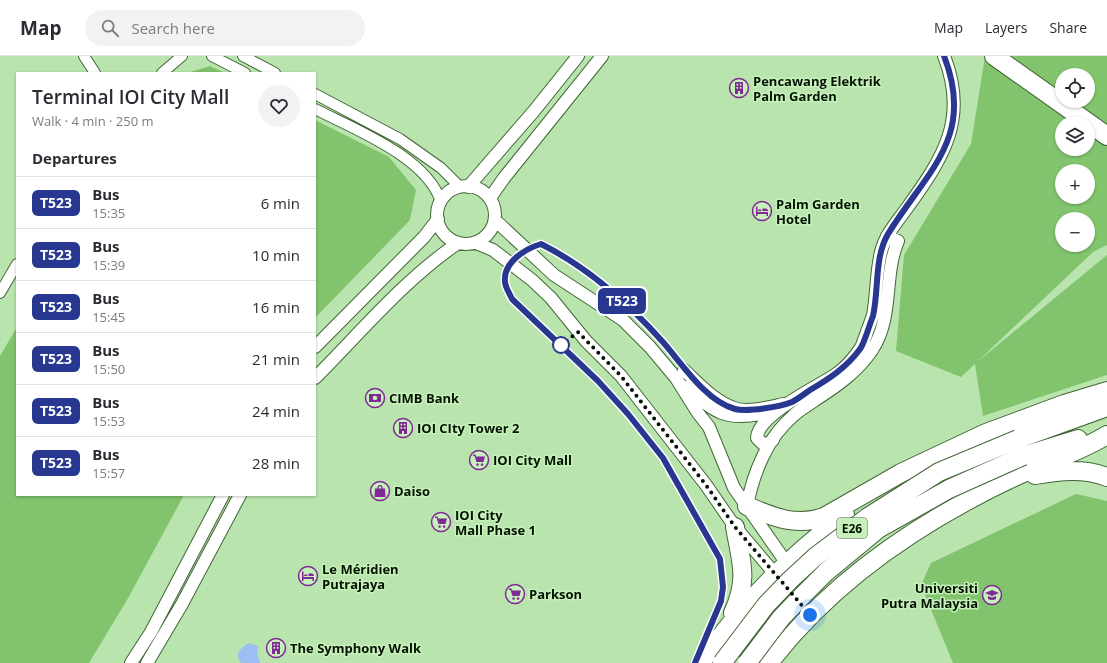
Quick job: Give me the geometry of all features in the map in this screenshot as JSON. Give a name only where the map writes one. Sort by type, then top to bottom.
[{"type":"highway","points":[[994,56],[1107,136]]},
{"type":"highway","points":[[747,506],[789,521],[811,522],[824,517],[901,473],[986,433],[1064,404],[1107,391]]},
{"type":"highway","name":"E26","points":[[747,663],[781,618],[803,595],[826,572],[878,530],[1020,448],[1107,407]]},
{"type":"highway","name":"E26","points":[[722,663],[766,605],[815,557],[868,517],[940,472],[1020,448],[1107,429]]},
{"type":"highway","points":[[769,663],[815,610],[852,577],[894,544],[944,514],[1008,480],[1093,444],[1107,435]]},
{"type":"highway","points":[[1008,480],[1058,472],[1079,471],[1096,473],[1107,477]]},
{"type":"highway","points":[[701,663],[725,632],[780,569],[829,527],[901,473]]},
{"type":"highway","points":[[725,632],[738,603],[744,575],[735,527]]},
{"type":"street","points":[[84,56],[94,72]]},
{"type":"street","points":[[163,72],[182,56]]},
{"type":"street","points":[[212,56],[243,72]]},
{"type":"street","points":[[243,56],[273,72]]},
{"type":"street","points":[[441,202],[449,193],[464,187],[534,111],[578,56]]},
{"type":"street","points":[[490,198],[504,178],[602,56]]},
{"type":"street","points":[[747,506],[754,474],[773,440],[792,416],[840,378],[861,348],[873,316],[881,252],[887,236],[929,177],[949,138],[954,115],[954,93],[950,72],[944,56]]},
{"type":"street","points":[[316,95],[400,139],[441,168],[464,187],[476,188],[490,198],[494,206],[495,220],[488,234],[476,243]]},
{"type":"street","points":[[316,110],[398,152],[416,166],[438,193],[441,202],[438,219],[424,237],[316,346]]},
{"type":"street","points":[[438,219],[444,234],[458,243],[476,243],[493,250],[532,280],[551,298],[586,341],[621,376],[706,485],[735,527],[780,569],[815,610]]},
{"type":"street","points":[[495,220],[554,275],[623,320],[680,374],[714,398],[735,409],[758,409],[791,402]]},
{"type":"street","points":[[773,440],[767,444],[763,444],[757,438],[757,434],[776,412],[791,402],[855,370],[872,349],[884,321],[892,255],[898,241],[887,236]]},
{"type":"street","points":[[316,377],[359,332],[434,260],[458,243]]},
{"type":"street","points":[[0,293],[16,266]]},
{"type":"street","points":[[680,374],[702,401],[722,414],[742,418],[776,412]]},
{"type":"street","points":[[680,374],[698,413],[709,427],[734,488],[747,506],[780,569],[815,610]]},
{"type":"street","points":[[131,663],[151,632],[222,496]]},
{"type":"street","points":[[147,663],[182,604],[239,496]]},
{"type":"green space","points":[[985,56],[1107,56],[1107,245],[1095,251],[1095,212],[1055,212],[1055,252],[1093,252],[977,362],[1107,255],[1107,375],[983,416],[975,364],[961,377],[896,351],[904,255],[971,144]]},
{"type":"green space","points":[[210,66],[223,72],[190,72]]},
{"type":"green space","points":[[316,120],[389,157],[416,190],[410,220],[316,317]]},
{"type":"green space","points":[[16,329],[16,496],[183,496],[127,600],[89,663],[0,663],[0,356]]},
{"type":"green space","name":"Universiti Putra Malaysia","points":[[1076,494],[1107,501],[1107,663],[953,663],[921,585],[931,563]]},
{"type":"water","points":[[249,643],[258,646],[257,653],[260,663],[241,663],[239,660],[239,652]]},
{"type":"bus line","name":"T523","points":[[695,663],[712,619],[721,601],[723,574],[720,559],[663,458],[628,414],[598,381],[512,299],[505,282],[507,270],[517,255],[531,247],[541,244],[576,263],[621,300],[662,342],[684,370],[714,398],[735,409],[758,409],[791,402],[837,374],[861,348],[873,316],[881,252],[887,236],[929,177],[949,138],[954,115],[954,93],[950,72],[944,56]]},
{"type":"place","name":"Pencawang Elektrik Palm Garden","points":[[739,88]]},
{"type":"place","name":"Palm Garden Hotel","points":[[762,211]]},
{"type":"place","name":"CIMB Bank","points":[[375,398]]},
{"type":"place","name":"IOI CIty Tower 2","points":[[403,428]]},
{"type":"place","name":"IOI City Mall","points":[[479,460]]},
{"type":"place","name":"Daiso","points":[[380,491]]},
{"type":"place","name":"IOI City Mall Phase 1","points":[[441,522]]},
{"type":"place","name":"Le Méridien Putrajaya","points":[[308,576]]},
{"type":"place","name":"Parkson","points":[[515,594]]},
{"type":"place","name":"Universiti Putra Malaysia","points":[[992,595]]},
{"type":"place","name":"The Symphony Walk","points":[[276,648]]},
{"type":"route","points":[[561,345],[578,332],[621,376],[706,485],[735,527],[761,560],[810,615]]}]
